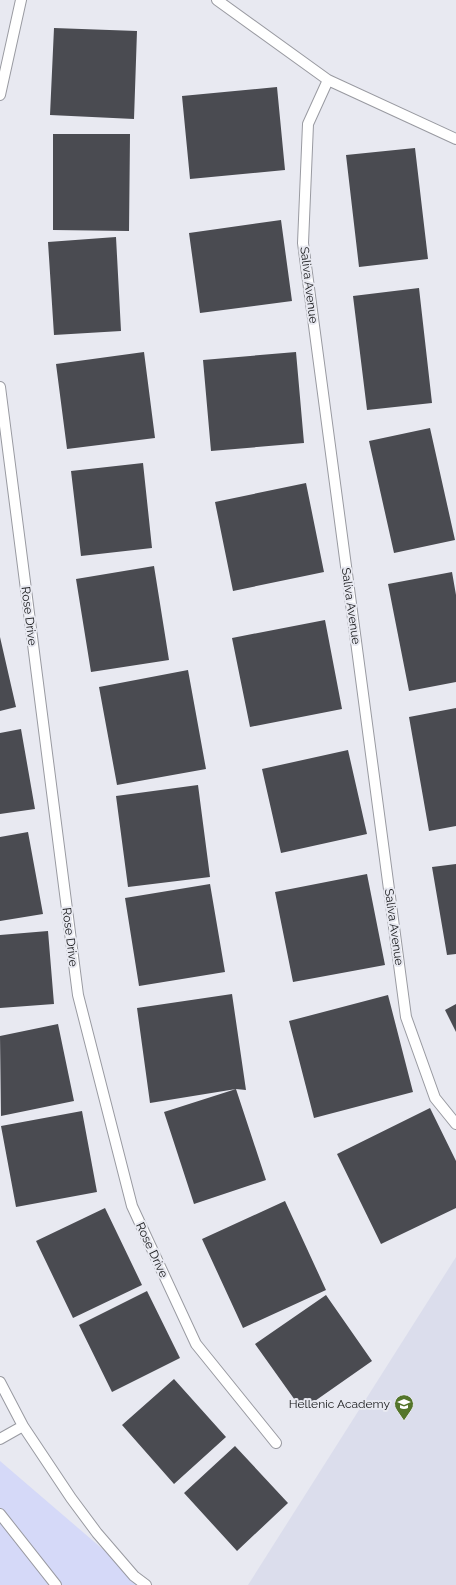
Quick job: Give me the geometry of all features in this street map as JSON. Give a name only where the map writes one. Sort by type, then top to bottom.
[{"type":"lane","points":[[0,94],[21,0]]},
{"type":"lane","points":[[217,0],[328,80],[456,139]]},
{"type":"lane","name":"Saliva Avenue","points":[[328,80],[308,124],[303,242],[406,1017],[435,1098],[456,1124]]},
{"type":"lane","name":"Rose Drive","points":[[0,387],[78,995],[132,1206],[196,1344],[276,1442]]},
{"type":"lane","points":[[0,1382],[22,1426],[71,1498],[97,1533],[134,1576],[146,1585]]},
{"type":"lane","points":[[0,1439],[22,1426]]},
{"type":"lane","points":[[0,1514],[56,1585]]},
{"type":"shaded area","name":"Hellenic Academy","points":[[456,1257],[456,1585],[248,1585]]},
{"type":"shaded area","points":[[0,1461],[134,1576],[148,1585],[0,1585]]},
{"type":"building","points":[[54,28],[137,31],[134,119],[50,115]]},
{"type":"building","points":[[277,87],[285,170],[190,179],[182,96]]},
{"type":"building","points":[[53,134],[130,134],[129,231],[53,230]]},
{"type":"building","points":[[415,148],[428,259],[359,267],[346,155]]},
{"type":"building","points":[[281,220],[292,301],[200,313],[189,233]]},
{"type":"building","points":[[116,237],[121,331],[54,335],[48,242]]},
{"type":"building","points":[[419,288],[432,403],[367,410],[353,296]]},
{"type":"building","points":[[144,352],[155,438],[67,449],[56,364]]},
{"type":"building","points":[[296,352],[304,443],[211,451],[203,360]]},
{"type":"building","points":[[430,428],[455,540],[394,553],[369,441]]},
{"type":"building","points":[[143,463],[152,548],[81,556],[71,471]]},
{"type":"building","points":[[306,483],[324,572],[233,591],[215,502]]},
{"type":"building","points":[[154,566],[169,660],[91,672],[76,579]]},
{"type":"building","points":[[452,572],[456,595],[456,682],[409,691],[388,584]]},
{"type":"building","points":[[325,620],[342,709],[250,727],[232,638]]},
{"type":"building","points":[[0,637],[16,707],[0,711]]},
{"type":"building","points":[[188,670],[206,769],[117,785],[99,687]]},
{"type":"building","points":[[456,708],[456,826],[429,831],[409,717]]},
{"type":"building","points":[[21,729],[35,809],[0,814],[0,733]]},
{"type":"building","points":[[348,750],[367,834],[281,853],[262,769]]},
{"type":"building","points":[[198,785],[210,877],[128,887],[116,796]]},
{"type":"building","points":[[28,832],[43,914],[0,921],[0,837]]},
{"type":"building","points":[[456,864],[456,954],[447,955],[432,867]]},
{"type":"building","points":[[367,874],[385,965],[293,982],[275,892]]},
{"type":"building","points":[[210,884],[225,972],[139,986],[125,898]]},
{"type":"building","points":[[48,931],[54,1004],[0,1008],[0,935]]},
{"type":"building","points":[[232,994],[246,1090],[236,1089],[150,1103],[137,1008]]},
{"type":"building","points":[[388,995],[413,1092],[314,1118],[289,1021]]},
{"type":"building","points":[[456,1004],[456,1032],[445,1010]]},
{"type":"building","points":[[58,1024],[74,1101],[1,1116],[0,1036]]},
{"type":"building","points":[[236,1089],[266,1180],[194,1204],[164,1112]]},
{"type":"building","points":[[430,1108],[456,1161],[456,1208],[381,1244],[337,1154]]},
{"type":"building","points":[[82,1111],[97,1192],[16,1207],[1,1126]]},
{"type":"building","points":[[285,1201],[326,1290],[243,1328],[202,1239]]},
{"type":"building","points":[[105,1208],[142,1285],[73,1318],[36,1241]]},
{"type":"building","points":[[147,1291],[180,1358],[112,1392],[79,1325]]},
{"type":"building","points":[[326,1295],[372,1361],[302,1410],[255,1344]]},
{"type":"building","points":[[174,1379],[226,1437],[174,1484],[122,1425]]},
{"type":"building","points":[[235,1446],[288,1503],[237,1551],[184,1493]]},
{"type":"place","name":"Hellenic Academy","points":[[404,1421]]}]
